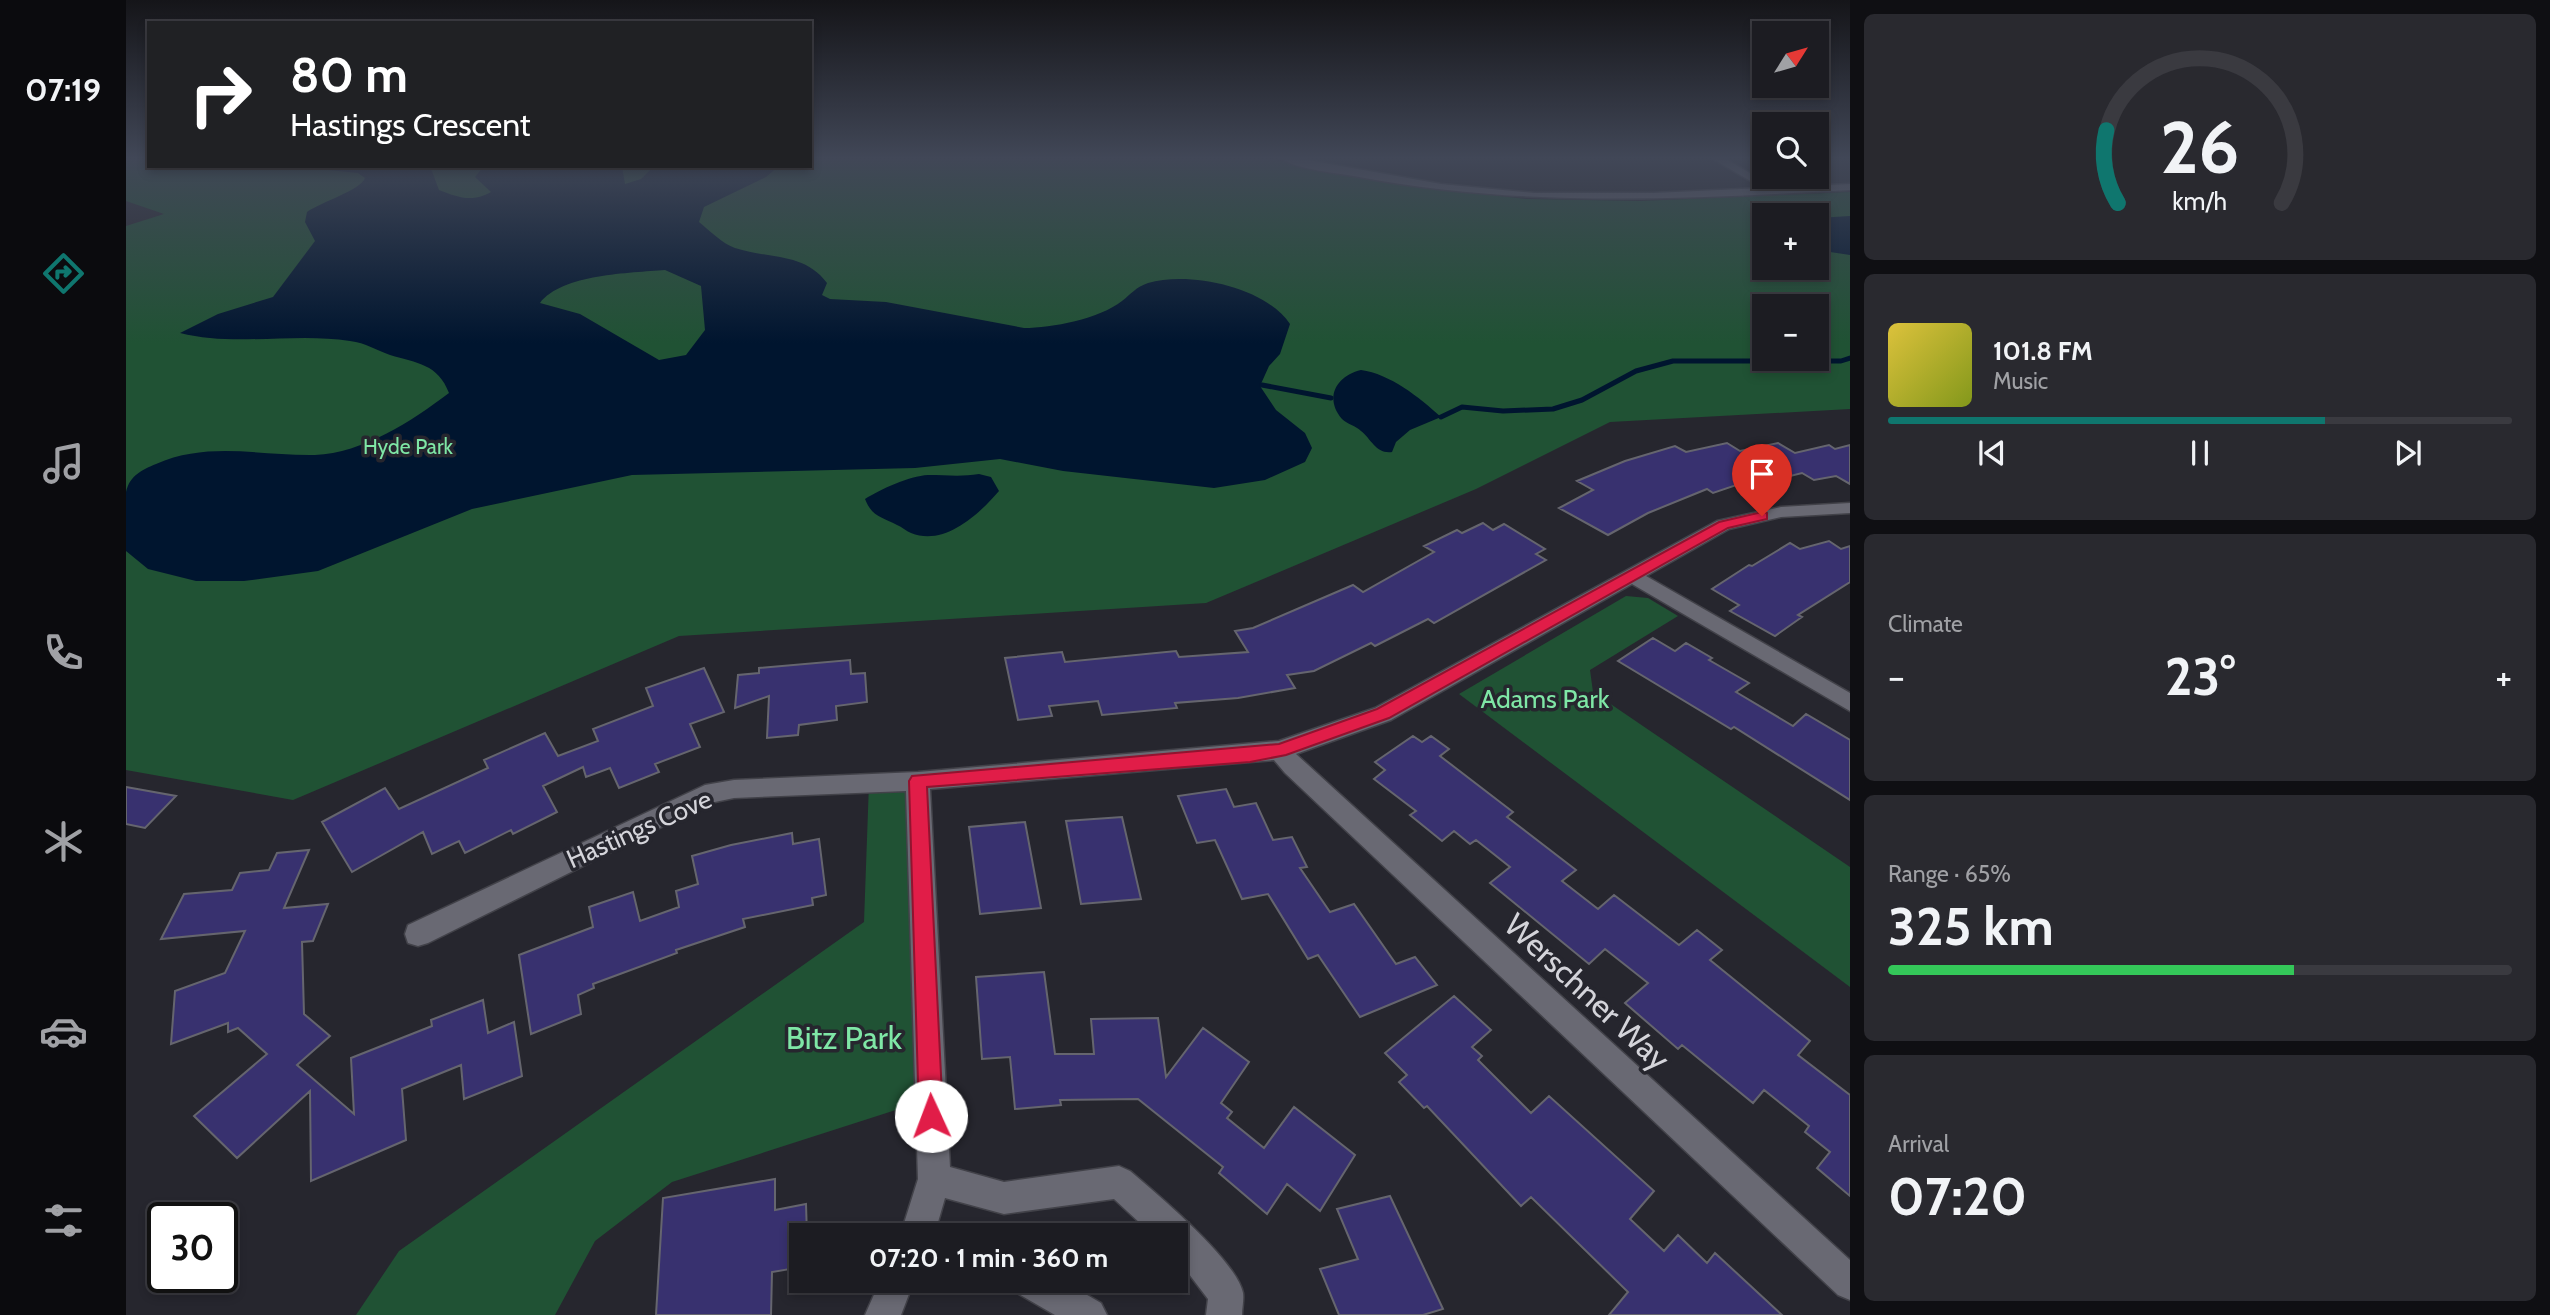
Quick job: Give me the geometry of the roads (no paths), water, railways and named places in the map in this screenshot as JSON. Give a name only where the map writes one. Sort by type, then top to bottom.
[{"type":"street","name":"Hastings Cove","points":[[418,934],[705,795],[734,789],[918,781],[1250,755],[1280,750],[1383,713],[1723,525],[1781,512],[1850,508]]},
{"type":"street","points":[[1632,576],[1850,703]]},
{"type":"street","name":"Werschner Way","points":[[1280,750],[1293,767],[1850,1283]]},
{"type":"street","points":[[918,781],[934,1179],[921,1223]]},
{"type":"street","points":[[934,1179],[1004,1198],[1119,1182],[1185,1241],[1226,1294],[1224,1315]]},
{"type":"street","points":[[883,1315],[892,1293]]},
{"type":"street","points":[[1050,1293],[1088,1315]]},
{"type":"water","points":[[700,220],[730,246],[808,266],[827,283],[822,295],[830,299],[886,302],[1024,328],[1061,324],[1101,313],[1148,283],[1184,279],[1225,285],[1263,300],[1290,324],[1280,354],[1269,366],[1260,386],[1276,410],[1305,433],[1312,448],[1305,462],[1265,480],[1214,488],[1063,471],[1000,459],[915,468],[632,475],[472,509],[318,571],[244,581],[196,581],[148,569],[126,551],[126,492],[130,481],[141,471],[176,457],[215,451],[294,455],[333,453],[386,434],[449,393],[439,376],[426,366],[356,342],[308,338],[222,339],[180,333],[218,314],[273,297],[315,241],[305,222]],"holes":[[[665,270],[701,286],[705,330],[686,355],[659,360],[580,314],[540,303],[550,293],[580,281],[616,274]]]},
{"type":"water","points":[[1829,220],[1850,220],[1850,255],[1829,252]]},
{"type":"water","points":[[1361,370],[1393,381],[1414,394],[1441,417],[1410,430],[1396,442],[1392,452],[1378,449],[1359,429],[1342,419],[1334,403],[1335,389],[1339,383],[1345,377]]},
{"type":"water","points":[[979,474],[991,477],[999,491],[961,526],[936,535],[924,536],[909,532],[874,513],[865,499],[895,484],[920,476]]},
{"type":"waterway","points":[[1441,417],[1462,407],[1503,411],[1553,409],[1582,400],[1636,371],[1673,361],[1841,361],[1850,358]]},
{"type":"waterway","points":[[1262,385],[1331,398]]},
{"type":"park label","name":"Hyde Park","points":[[408,447]]},
{"type":"park label","name":"Adams Park","points":[[1545,699]]},
{"type":"park label","name":"Bitz Park","points":[[844,1038]]}]
